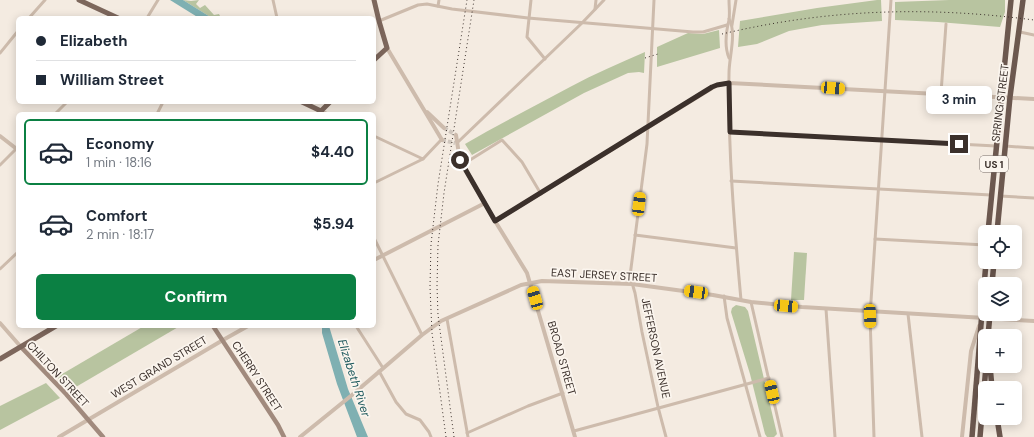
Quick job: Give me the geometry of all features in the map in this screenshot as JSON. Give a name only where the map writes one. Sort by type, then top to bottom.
[{"type":"highway","name":"SPRING STREET","points":[[989,225],[1011,0]]},
{"type":"highway","name":"SPRING STREET","points":[[998,225],[1010,97],[1020,32],[1023,0]]},
{"type":"highway","points":[[972,437],[982,321]]},
{"type":"highway","points":[[980,437],[985,373]]},
{"type":"highway","points":[[998,425],[1000,437]]},
{"type":"main road","points":[[79,0],[114,16]]},
{"type":"main road","points":[[374,0],[378,22],[387,48],[376,58]]},
{"type":"main road","points":[[305,104],[319,112],[328,104]]},
{"type":"main road","points":[[0,359],[53,328]]},
{"type":"main road","name":"CHERRY STREET","points":[[214,328],[278,425],[284,437]]},
{"type":"main road","name":"CHILTON STREET","points":[[21,347],[52,378],[103,437]]},
{"type":"street","points":[[31,16],[45,0]]},
{"type":"street","points":[[148,16],[158,0]]},
{"type":"street","points":[[273,0],[277,16]]},
{"type":"street","points":[[438,6],[439,0]]},
{"type":"street","points":[[531,0],[527,37],[545,59]]},
{"type":"street","points":[[595,9],[596,0]]},
{"type":"street","points":[[457,143],[604,0]]},
{"type":"street","name":"JEFFERSON AVENUE","points":[[654,0],[648,127],[630,271],[658,408],[666,437]]},
{"type":"street","points":[[729,0],[729,19],[732,25]]},
{"type":"street","points":[[736,0],[732,25],[732,51],[729,58],[729,83],[731,181],[741,300]]},
{"type":"street","points":[[874,437],[870,312],[891,0]]},
{"type":"street","points":[[378,22],[422,3],[452,9],[528,18],[693,32],[703,32],[726,25]]},
{"type":"street","points":[[729,19],[726,25],[726,51],[729,58]]},
{"type":"street","points":[[942,94],[946,24]]},
{"type":"street","points":[[1020,32],[1034,36]]},
{"type":"street","points":[[0,53],[16,33]]},
{"type":"street","points":[[387,48],[426,111],[444,128]]},
{"type":"street","points":[[495,221],[717,85],[729,83],[1034,99]]},
{"type":"street","points":[[57,112],[66,104]]},
{"type":"street","points":[[376,182],[424,160],[442,140],[428,119],[426,111]]},
{"type":"street","points":[[730,132],[996,146]]},
{"type":"street","points":[[0,136],[16,148]]},
{"type":"street","points":[[456,136],[458,148]]},
{"type":"street","points":[[376,137],[424,160]]},
{"type":"street","points":[[462,165],[502,140],[522,162],[541,194]]},
{"type":"street","points":[[1005,146],[1034,148]]},
{"type":"street","points":[[0,165],[16,150]]},
{"type":"street","name":"BROAD STREET","points":[[460,160],[495,221],[527,272],[575,437]]},
{"type":"street","points":[[731,181],[991,195]]},
{"type":"street","points":[[1000,196],[1034,198]]},
{"type":"street","points":[[376,259],[485,202]]},
{"type":"street","points":[[635,235],[736,248]]},
{"type":"street","points":[[875,239],[978,245]]},
{"type":"street","points":[[376,242],[422,335]]},
{"type":"street","points":[[0,269],[16,254]]},
{"type":"street","name":"EAST JERSEY STREET","points":[[300,437],[422,335],[447,319],[521,285],[530,283],[542,281],[632,284],[724,296],[751,302],[826,309],[978,318]]},
{"type":"street","points":[[724,296],[727,318],[760,437]]},
{"type":"street","points":[[751,302],[782,437]]},
{"type":"street","points":[[826,309],[835,437]]},
{"type":"street","points":[[908,314],[922,437]]},
{"type":"street","points":[[447,319],[468,435],[528,406],[563,393]]},
{"type":"street","name":"EAST JERSEY STREET","points":[[1022,320],[1034,321]]},
{"type":"street","points":[[962,437],[971,351],[981,321]]},
{"type":"street","name":"CHILTON STREET","points":[[0,323],[21,347]]},
{"type":"street","name":"WEST GRAND STREET","points":[[58,437],[244,328]]},
{"type":"street","points":[[357,328],[384,368]]},
{"type":"street","points":[[379,372],[396,402],[406,414],[420,420],[431,437]]},
{"type":"street","points":[[574,431],[768,378]]},
{"type":"green space","points":[[183,0],[199,0],[196,4],[200,8],[205,5],[214,15],[219,14],[220,16],[209,16]]},
{"type":"green space","points":[[881,0],[882,21],[822,25],[789,31],[757,44],[738,47],[740,21]]},
{"type":"green space","points":[[1005,0],[1005,12],[1000,27],[895,20],[895,2]]},
{"type":"green space","points":[[719,30],[720,48],[657,67],[657,47],[688,33],[703,34]]},
{"type":"green space","points":[[645,52],[644,73],[628,73],[584,93],[472,155],[465,144],[579,82]]},
{"type":"green space","points":[[794,252],[807,253],[804,300],[791,300]]},
{"type":"green space","points":[[736,305],[745,307],[748,311],[777,434],[774,437],[767,437],[765,434],[750,374],[731,312],[732,308]]},
{"type":"green space","points":[[141,328],[177,328],[69,391],[57,377]]},
{"type":"green space","points":[[46,383],[60,398],[0,430],[0,406]]},
{"type":"water","points":[[170,0],[183,0],[209,16],[196,16]]},
{"type":"water","points":[[322,328],[330,328],[348,389],[368,437],[357,437],[337,384],[322,333]]},
{"type":"tunnel","points":[[444,128],[456,135]]},
{"type":"tunnel","points":[[442,140],[455,143]]},
{"type":"tunnel","points":[[458,148],[460,160]]},
{"type":"railway","points":[[446,437],[432,333],[430,287],[431,244],[438,184],[467,0]]},
{"type":"railway","points":[[454,437],[438,315],[438,245],[444,193],[474,0]]},
{"type":"railway","points":[[722,34],[800,19],[877,12],[955,13],[1034,20]]},
{"type":"railway","points":[[645,58],[658,54]]},
{"type":"route","points":[[460,160],[495,221],[712,87],[729,83],[730,132],[959,144]]},
{"type":"water label","name":"Elizabeth River","points":[[354,378]]}]
